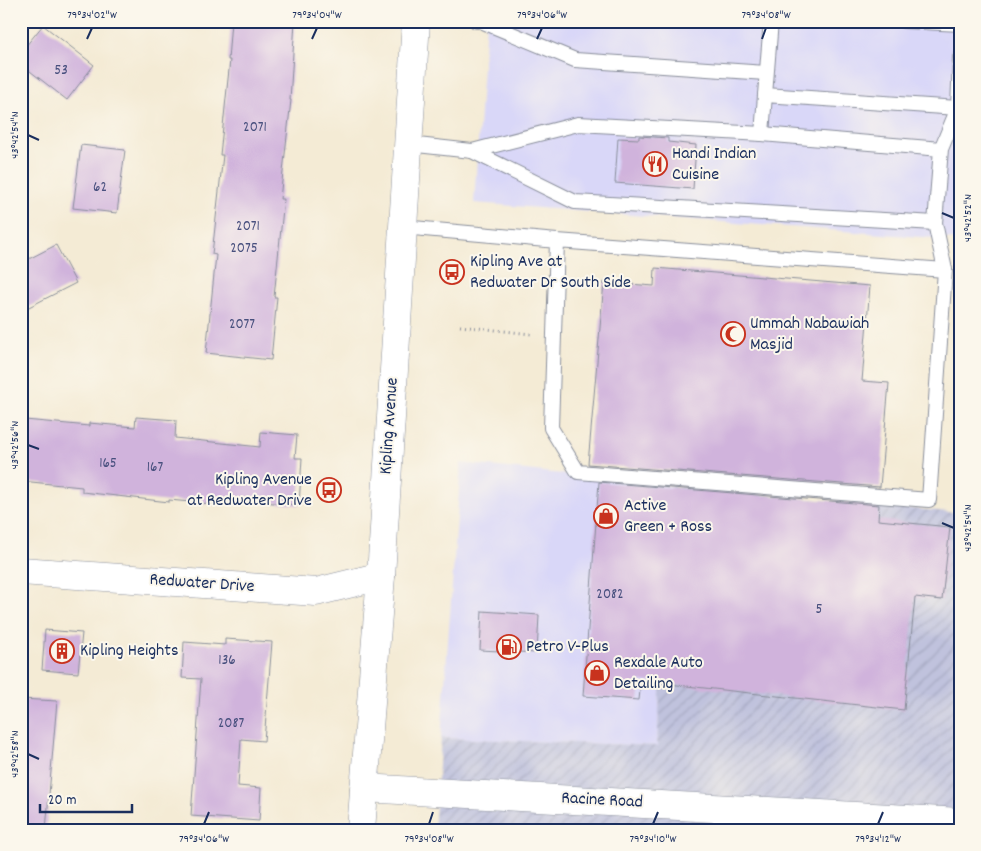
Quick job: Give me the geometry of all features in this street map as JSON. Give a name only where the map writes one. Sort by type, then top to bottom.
[{"type":"street","name":"Kipling Avenue","points":[[361,830],[381,576],[416,21]]},
{"type":"street","name":"Redwater Drive","points":[[21,571],[316,592],[381,576]]},
{"type":"street","name":"Racine Road","points":[[364,788],[801,821],[960,822]]},
{"type":"lane","points":[[476,21],[575,60],[766,73]]},
{"type":"lane","points":[[762,134],[771,21]]},
{"type":"lane","points":[[904,21],[960,24]]},
{"type":"lane","points":[[557,241],[551,428],[578,472],[929,500],[945,270],[935,223],[941,149],[958,108],[960,58]]},
{"type":"lane","points":[[765,95],[958,108]]},
{"type":"lane","points":[[472,151],[578,124],[762,134],[941,149]]},
{"type":"lane","points":[[408,144],[472,151],[574,202],[935,223]]},
{"type":"lane","points":[[402,227],[557,241],[945,270]]},
{"type":"path","points":[[460,326],[554,336]]},
{"type":"shaded area","points":[[486,21],[960,21],[960,240],[474,203]]},
{"type":"shaded area","points":[[461,463],[672,486],[657,746],[441,738]]},
{"type":"shaded area","points":[[672,486],[960,513],[960,830],[434,830],[441,738],[657,746]]},
{"type":"building","points":[[231,21],[295,21],[291,100],[280,199],[284,199],[274,297],[277,297],[271,360],[206,353],[216,255],[212,254],[223,155],[220,155],[230,60],[228,60]]},
{"type":"building","points":[[43,25],[94,65],[67,100],[21,64],[21,52]]},
{"type":"building","name":"Handi Indian Cuisine","points":[[639,136],[668,138],[668,142],[696,145],[693,189],[615,183],[618,138],[639,139]]},
{"type":"building","points":[[81,145],[125,150],[117,213],[73,208]]},
{"type":"building","points":[[56,245],[76,283],[21,311],[21,263]]},
{"type":"building","name":"Ummah Nabawiah Masjid","points":[[655,268],[870,286],[862,381],[889,383],[880,487],[588,464],[604,282],[654,286]]},
{"type":"building","points":[[136,417],[176,420],[175,438],[260,447],[261,432],[297,435],[295,458],[302,458],[299,505],[223,499],[222,505],[169,500],[169,502],[82,492],[82,487],[21,481],[25,420],[89,426],[89,423],[135,427]]},
{"type":"building","points":[[599,482],[879,505],[878,520],[950,527],[942,600],[915,597],[904,710],[641,681],[639,700],[583,696]]},
{"type":"building","points":[[482,611],[539,615],[537,653],[480,650]]},
{"type":"building","name":"Kipling Heights","points":[[45,630],[82,633],[78,673],[42,670]]},
{"type":"building","points":[[225,639],[272,642],[264,741],[241,739],[238,786],[261,788],[259,821],[191,816],[201,679],[182,678],[184,642],[225,645]]},
{"type":"building","points":[[21,699],[57,701],[46,830],[21,830]]},
{"type":"place","name":"Handi Indian Cuisine","points":[[655,164]]},
{"type":"place","name":"Kipling Ave at Redwater Dr South Side","points":[[452,272]]},
{"type":"place","name":"Ummah Nabawiah Masjid","points":[[733,334]]},
{"type":"place","name":"Kipling Avenue at Redwater Drive","points":[[329,490]]},
{"type":"place","name":"Active Green + Ross","points":[[606,516]]},
{"type":"place","name":"Petro V-Plus","points":[[509,647]]},
{"type":"place","name":"Kipling Heights","points":[[62,651]]},
{"type":"place","name":"Rexdale Auto Detailing","points":[[597,673]]}]
